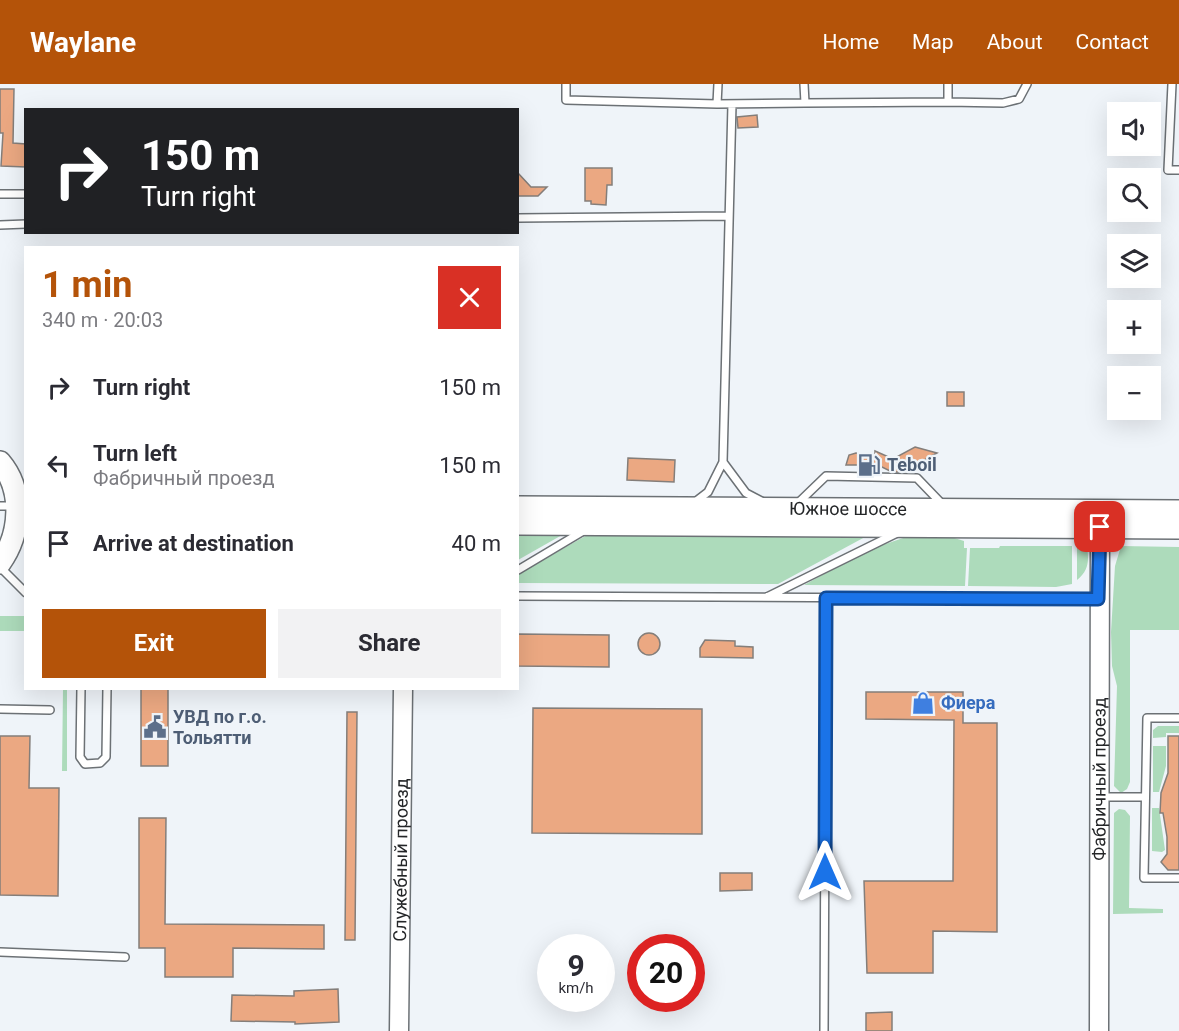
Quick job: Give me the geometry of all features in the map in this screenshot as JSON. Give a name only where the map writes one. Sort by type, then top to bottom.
[{"type":"main road","points":[[0,462],[14,522]]},
{"type":"main road","name":"Южное шоссе","points":[[519,507],[1179,511]]},
{"type":"main road","name":"Южное шоссе","points":[[519,524],[1179,528]]},
{"type":"street","name":"Фабричный проезд","points":[[1099,1031],[1098,599],[1100,527]]},
{"type":"street","name":"Служебный проезд","points":[[399,1031],[403,690]]},
{"type":"lane","points":[[566,84],[566,100],[717,104],[1003,103],[1019,99],[1028,84]]},
{"type":"lane","points":[[717,84],[717,104]]},
{"type":"lane","points":[[804,84],[805,103]]},
{"type":"lane","points":[[948,84],[948,102]]},
{"type":"lane","points":[[1172,84],[1168,170],[1179,170]]},
{"type":"lane","points":[[688,507],[708,492],[723,462],[732,104]]},
{"type":"lane","points":[[0,194],[24,194]]},
{"type":"lane","points":[[519,218],[729,216]]},
{"type":"lane","points":[[2,228],[24,224]]},
{"type":"lane","points":[[723,462],[746,493],[782,508],[826,476],[917,478],[948,510]]},
{"type":"lane","points":[[14,522],[24,581]]},
{"type":"lane","points":[[519,569],[597,524]]},
{"type":"lane","points":[[765,598],[909,527]]},
{"type":"lane","points":[[519,596],[1098,599]]},
{"type":"lane","points":[[824,1031],[826,598]]},
{"type":"lane","points":[[81,690],[80,757],[85,764],[100,764],[106,757],[107,690]]},
{"type":"lane","points":[[0,709],[51,710]]},
{"type":"lane","points":[[1179,718],[1147,718],[1144,797],[1144,878],[1179,878]]},
{"type":"lane","points":[[1100,797],[1144,797]]},
{"type":"lane","points":[[0,952],[125,957]]},
{"type":"green space","points":[[589,534],[865,537],[778,584],[519,583],[519,573]]},
{"type":"green space","points":[[519,535],[562,535],[519,559]]},
{"type":"green space","points":[[909,536],[948,536],[964,541],[964,548],[967,548],[965,586],[804,585],[868,550]]},
{"type":"green space","points":[[1000,546],[1072,546],[1072,584],[1056,587],[968,586],[970,548],[999,548]]},
{"type":"green space","points":[[1077,546],[1087,546],[1088,556],[1086,569],[1077,580]]},
{"type":"green space","points":[[1121,546],[1179,547],[1179,630],[1130,630],[1130,782],[1127,789],[1121,793],[1114,786],[1117,686],[1112,666],[1111,632],[1115,566]]},
{"type":"green space","points":[[0,616],[24,616],[24,631],[0,631]]},
{"type":"green space","points":[[63,690],[67,690],[67,771],[62,771]]},
{"type":"green space","points":[[1158,726],[1179,726],[1179,733],[1166,733],[1166,737],[1153,738],[1153,730]]},
{"type":"green space","points":[[1153,746],[1166,746],[1166,766],[1159,792],[1153,792]]},
{"type":"green space","points":[[1152,808],[1159,808],[1165,850],[1162,852],[1152,851]]},
{"type":"green space","points":[[1119,809],[1125,810],[1130,816],[1129,908],[1163,909],[1163,913],[1113,914],[1114,813]]},
{"type":"building","points":[[0,89],[14,89],[13,143],[24,144],[24,167],[1,166],[3,133],[0,133]]},
{"type":"building","points":[[757,115],[758,127],[738,128],[737,117]]},
{"type":"building","points":[[585,168],[612,168],[612,185],[607,185],[606,205],[591,204],[591,201],[585,201]]},
{"type":"building","points":[[519,174],[531,187],[547,187],[538,196],[519,196]]},
{"type":"building","points":[[947,392],[964,392],[964,406],[947,406]]},
{"type":"building","points":[[915,447],[937,453],[903,472],[892,472],[878,465],[846,465],[849,455],[856,453],[875,454],[875,451],[893,459]]},
{"type":"building","points":[[628,458],[675,460],[674,482],[627,480]]},
{"type":"building","points":[[649,633],[657,636],[660,644],[657,652],[649,655],[641,652],[638,644],[641,636]]},
{"type":"building","points":[[519,634],[609,635],[609,667],[519,666]]},
{"type":"building","points":[[705,640],[735,641],[735,646],[753,647],[753,658],[700,657],[700,648]]},
{"type":"building","name":"УВД по г.о. Тольятти","points":[[141,690],[168,690],[168,766],[141,766]]},
{"type":"building","points":[[866,692],[963,692],[963,723],[997,723],[997,932],[933,931],[933,973],[867,973],[864,881],[953,881],[954,720],[866,719]]},
{"type":"building","points":[[533,708],[702,709],[702,834],[532,833]]},
{"type":"building","points":[[347,712],[357,712],[355,940],[345,940]]},
{"type":"building","points":[[0,736],[30,736],[29,788],[59,788],[58,896],[0,895]]},
{"type":"building","points":[[1168,736],[1179,736],[1179,870],[1168,870],[1161,862],[1167,854],[1163,813],[1160,813],[1161,793],[1168,773]]},
{"type":"building","points":[[139,818],[166,818],[165,924],[324,925],[324,949],[233,948],[233,977],[165,977],[165,948],[139,948]]},
{"type":"building","points":[[720,873],[752,873],[752,890],[720,891]]},
{"type":"building","points":[[338,989],[339,1022],[295,1024],[295,1022],[231,1021],[232,995],[294,996],[294,991]]},
{"type":"building","points":[[892,1012],[892,1031],[866,1031],[866,1013]]},
{"type":"place","name":"Teboil","points":[[869,465]]},
{"type":"place","name":"Фиера","points":[[923,703]]},
{"type":"place","name":"УВД по г.о. Тольятти","points":[[155,727]]},
{"type":"route","points":[[825,872],[826,598],[1098,599],[1100,527]]}]
